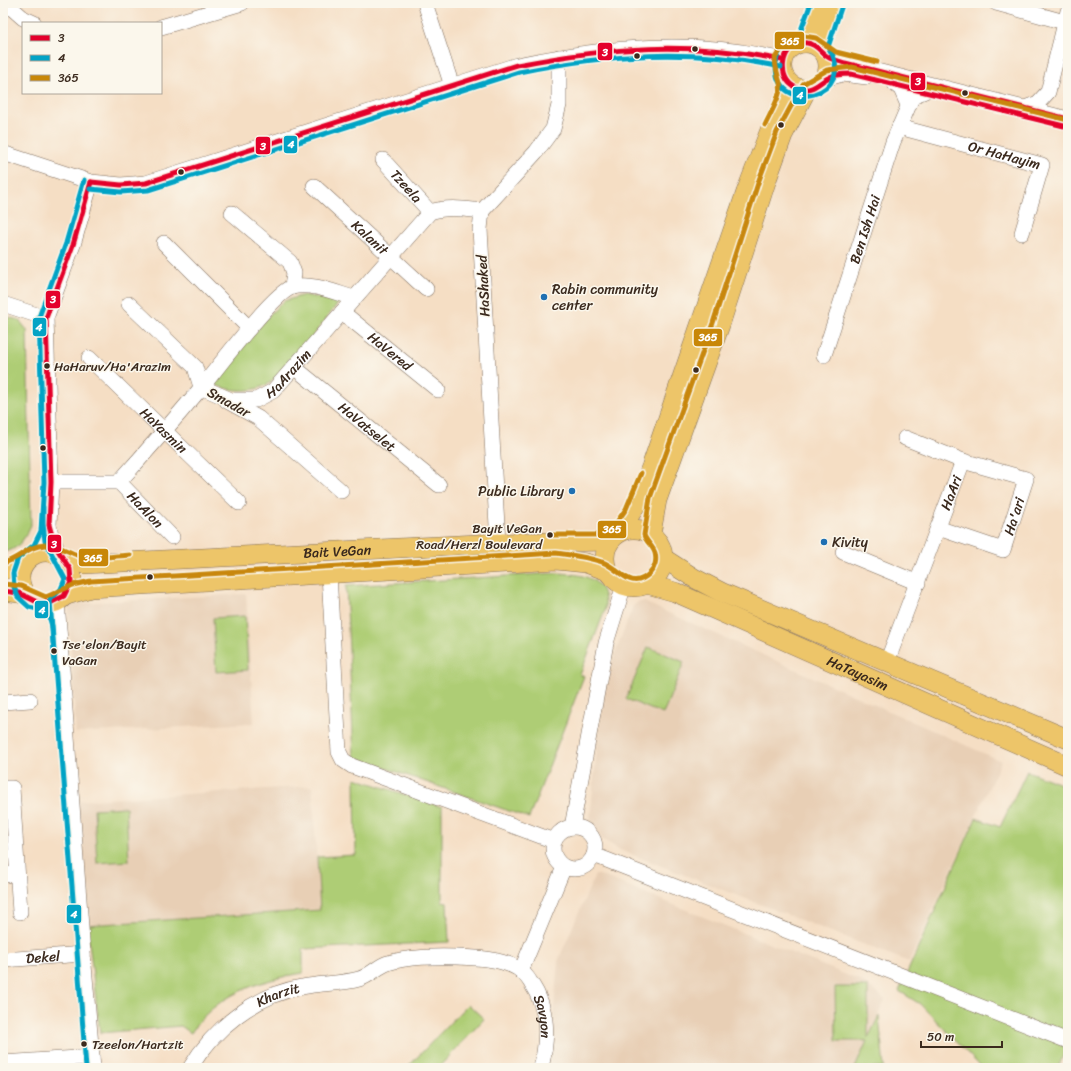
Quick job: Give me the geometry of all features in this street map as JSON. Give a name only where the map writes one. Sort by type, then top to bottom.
[{"type":"main road","points":[[817,49],[790,48],[782,60],[784,76],[788,82],[795,87],[807,89],[820,84],[825,79],[828,63],[817,49],[818,3]]},
{"type":"main road","points":[[817,49],[835,3]]},
{"type":"main road","points":[[615,536],[629,529],[638,529],[651,534],[660,544],[663,558],[662,567],[657,575],[647,584],[634,587],[624,586],[616,581],[608,571],[605,563],[605,553],[615,536],[637,503],[651,467],[746,192],[770,130],[785,99],[788,82]]},
{"type":"main road","points":[[651,534],[657,500],[720,325],[766,182],[783,135],[807,89]]},
{"type":"main road","name":"Bait VeGan","points":[[62,558],[84,564],[615,536]]},
{"type":"main road","points":[[3,570],[50,552],[62,558],[69,566],[72,578],[69,590],[56,600],[37,602],[19,593],[3,591]]},
{"type":"main road","points":[[27,596],[20,582],[21,569],[31,558]]},
{"type":"main road","name":"HaTayasim","points":[[663,558],[694,578],[721,592],[1068,739]]},
{"type":"main road","name":"Bait VeGan","points":[[56,600],[91,588],[556,560],[586,563],[608,571]]},
{"type":"main road","name":"HaTayasim","points":[[647,584],[674,592],[1068,766]]},
{"type":"street","points":[[6,3],[22,18],[32,22]]},
{"type":"street","points":[[162,27],[242,3]]},
{"type":"street","points":[[425,3],[452,86]]},
{"type":"street","points":[[996,3],[1067,19],[1048,92],[1038,103],[1025,108]]},
{"type":"street","points":[[3,153],[91,182],[121,185],[146,183],[517,65],[559,57],[630,48],[687,47],[756,53],[782,60]]},
{"type":"street","points":[[817,49],[845,63],[1062,117]]},
{"type":"street","points":[[430,212],[442,208],[455,207],[482,211],[536,152],[553,129],[559,105],[559,57]]},
{"type":"street","points":[[825,79],[833,75],[851,74],[1068,127]]},
{"type":"street","points":[[895,84],[901,89],[908,105]]},
{"type":"street","name":"Ben Ish Hai","points":[[824,355],[899,127],[908,105],[915,95],[925,91]]},
{"type":"street","points":[[1048,92],[1062,117]]},
{"type":"street","name":"Or HaHayim","points":[[899,127],[1042,165],[1022,233]]},
{"type":"street","name":"Tzeela","points":[[383,160],[430,212]]},
{"type":"street","points":[[31,558],[45,543],[49,525],[50,482],[46,318],[73,245],[91,182]]},
{"type":"street","name":"Kalanit","points":[[314,186],[426,288]]},
{"type":"street","name":"HaShaked","points":[[482,211],[480,245],[498,543]]},
{"type":"street","name":"HaArazim","points":[[201,387],[231,400],[256,400],[273,392],[390,256],[430,212]]},
{"type":"street","points":[[232,213],[290,262],[294,273],[292,287]]},
{"type":"street","points":[[164,244],[249,328]]},
{"type":"street","points":[[50,482],[119,482],[164,431],[249,328],[283,292],[292,287],[309,286],[354,298]]},
{"type":"street","points":[[3,304],[46,318]]},
{"type":"street","name":"Smadar","points":[[129,304],[195,367],[201,387],[258,418],[341,491]]},
{"type":"street","name":"HaVered","points":[[342,312],[438,390]]},
{"type":"street","name":"HaYasmin","points":[[89,358],[239,503]]},
{"type":"street","name":"HaVatselet","points":[[295,368],[439,485]]},
{"type":"street","name":"HaAri","points":[[887,662],[963,461],[904,438]]},
{"type":"street","name":"Ha'ari","points":[[938,528],[1004,550],[1026,479],[963,461]]},
{"type":"street","name":"HaAlon","points":[[119,482],[172,537]]},
{"type":"street","points":[[49,525],[52,539],[62,558]]},
{"type":"street","points":[[843,552],[918,583]]},
{"type":"street","points":[[329,574],[339,752],[342,759],[352,766],[554,841]]},
{"type":"street","points":[[572,826],[605,650],[624,586]]},
{"type":"street","points":[[3,1063],[93,1062],[83,954],[59,626],[56,616],[56,600]]},
{"type":"street","points":[[3,702],[30,700]]},
{"type":"street","points":[[3,788],[12,788],[10,874],[20,912]]},
{"type":"street","points":[[572,826],[578,827],[591,834],[596,848],[591,862],[579,869],[564,867],[554,858],[552,851],[554,841],[559,832],[572,826]]},
{"type":"street","points":[[594,855],[1068,1041]]},
{"type":"street","points":[[521,972],[564,867]]},
{"type":"street","name":"Dekel","points":[[3,960],[83,954]]},
{"type":"street","name":"Kharzit","points":[[190,1068],[200,1051],[220,1030],[255,1004],[300,987],[363,978],[389,963],[436,956],[490,959],[517,968],[521,972]]},
{"type":"street","name":"Savyon","points":[[521,972],[534,988],[542,1004],[546,1032],[541,1068]]},
{"type":"shaded area","points":[[246,594],[254,723],[76,733],[68,604]]},
{"type":"shaded area","points":[[638,602],[644,602],[1001,761],[909,962],[620,850],[602,839],[590,820],[603,686],[633,606]]},
{"type":"shaded area","points":[[312,786],[320,909],[87,925],[78,801]]},
{"type":"shaded area","points":[[595,875],[600,875],[866,983],[885,1000],[855,1068],[618,1068],[605,1066],[549,1065],[558,961]]},
{"type":"green space","points":[[304,295],[339,302],[284,371],[266,385],[259,388],[239,390],[212,384],[270,314],[284,301]]},
{"type":"green space","points":[[3,316],[19,320],[27,330],[31,525],[26,535],[17,546],[3,552]]},
{"type":"green space","points":[[556,573],[584,576],[598,584],[605,599],[605,610],[580,675],[584,676],[529,818],[354,757],[346,586]]},
{"type":"green space","points":[[245,616],[248,670],[216,672],[213,618]]},
{"type":"green space","points":[[648,647],[684,662],[663,714],[626,699]]},
{"type":"green space","points":[[1027,771],[1068,787],[1068,1044],[1058,1068],[982,1068],[920,1004],[899,991],[976,818],[1000,827]]},
{"type":"green space","points":[[355,778],[442,807],[442,902],[447,903],[449,942],[303,949],[303,973],[255,985],[225,999],[201,1020],[191,1033],[181,1026],[100,1033],[87,925],[320,910],[317,857],[356,855]]},
{"type":"green space","points":[[126,807],[129,861],[97,863],[94,809]]},
{"type":"green space","points":[[835,987],[868,987],[868,1038],[879,1016],[884,1068],[855,1068],[867,1041],[836,1041]]},
{"type":"green space","points":[[468,1004],[484,1019],[438,1068],[407,1068]]},
{"type":"transit line","name":"4","points":[[811,3],[798,38],[783,48],[776,59],[779,81],[788,91],[800,95],[814,94],[826,88],[834,78],[835,64],[828,47],[842,5]]},
{"type":"transit line","name":"365","points":[[765,125],[778,98],[780,87],[775,58],[786,42],[804,36],[816,38],[836,52],[877,62]]},
{"type":"transit line","name":"3","points":[[1068,119],[845,63],[830,58],[816,47],[807,43],[798,44],[790,48],[786,55],[784,64],[784,72],[787,80],[793,86],[802,89],[810,89],[832,76],[851,74],[1068,127]]},
{"type":"transit line","name":"3","points":[[91,182],[121,185],[146,183],[517,65],[617,50],[682,48],[748,54],[782,60]]},
{"type":"transit line","name":"4","points":[[90,189],[121,192],[148,190],[519,72],[618,57],[682,55],[714,57],[781,67]]},
{"type":"transit line","name":"365","points":[[4,584],[21,586],[46,597],[73,585],[91,581],[556,553],[585,557],[602,562],[631,580],[643,578],[652,571],[656,561],[654,551],[644,535],[650,498],[713,323],[759,180],[777,132],[803,84],[827,70],[852,67],[1068,120]]},
{"type":"transit line","name":"4","points":[[84,180],[66,243],[39,317],[44,482],[41,531],[34,545],[18,558],[13,573],[14,587],[18,597],[29,607],[42,610],[50,619],[52,626],[86,1068]]},
{"type":"transit line","name":"3","points":[[3,591],[19,593],[37,602],[50,603],[64,596],[71,582],[70,569],[55,546],[49,525],[51,482],[46,318],[73,245],[91,182]]},
{"type":"transit line","name":"365","points":[[550,535],[595,535],[610,532],[626,509],[641,473]]},
{"type":"transit line","name":"4","points":[[43,507],[45,541],[65,579],[61,589],[50,600],[53,643]]},
{"type":"transit line","name":"365","points":[[3,563],[14,559],[28,550],[45,545],[55,546],[78,556],[88,558],[130,555]]},
{"type":"place","name":"Rabin community center","points":[[544,297]]},
{"type":"place","name":"HaHaruv/Ha'Arazim","points":[[47,366]]},
{"type":"place","name":"Public Library","points":[[572,491]]},
{"type":"place","name":"Bayit VeGan Road/Herzl Boulevard","points":[[550,535]]},
{"type":"place","name":"Kivity","points":[[824,542]]},
{"type":"place","name":"Tse'elon/Bayit VaGan","points":[[54,651]]},
{"type":"place","name":"Tzeelon/Hartzit","points":[[84,1044]]}]
